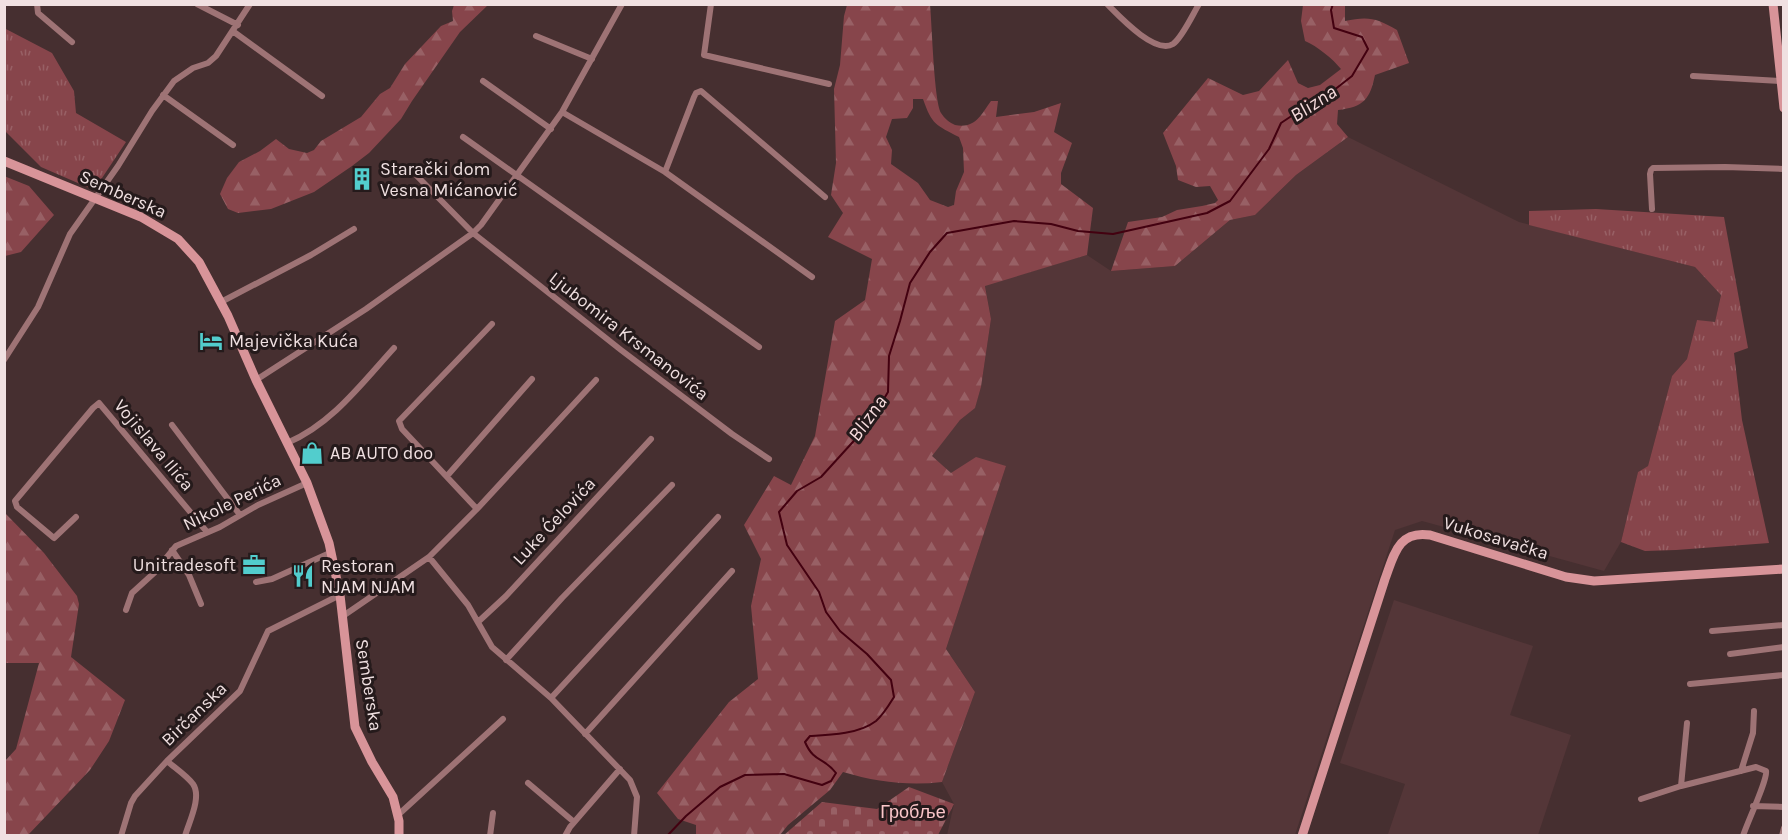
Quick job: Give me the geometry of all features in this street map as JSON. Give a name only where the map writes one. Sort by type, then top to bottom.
[{"type":"main road","points":[[1773,4],[1784,108]]},
{"type":"main road","name":"Semberska","points":[[4,161],[141,217],[178,239],[199,262],[221,302],[256,380],[307,483],[332,552],[343,616],[356,727],[367,753],[393,797],[398,815],[399,836]]},
{"type":"main road","name":"Vukosavačka","points":[[1302,836],[1385,579],[1401,542],[1411,536],[1418,533],[1430,535],[1566,577],[1594,581],[1784,569]]},
{"type":"street","points":[[37,4],[38,13],[72,42]]},
{"type":"street","points":[[197,4],[238,25]]},
{"type":"street","points":[[4,360],[38,307],[70,234],[96,199],[163,95],[174,81],[186,72],[208,63],[216,56],[234,32],[250,4]]},
{"type":"street","points":[[256,380],[357,315],[473,233],[494,209],[551,129],[622,4]]},
{"type":"street","points":[[711,4],[704,54],[829,84]]},
{"type":"street","points":[[1107,4],[1145,38],[1157,45],[1166,46],[1174,43],[1199,4]]},
{"type":"street","points":[[234,32],[322,96]]},
{"type":"street","points":[[536,36],[592,59]]},
{"type":"street","points":[[1693,76],[1780,81]]},
{"type":"street","points":[[483,81],[551,129]]},
{"type":"street","points":[[665,171],[694,97],[701,91],[825,197]]},
{"type":"street","points":[[163,95],[233,145]]},
{"type":"street","points":[[562,112],[665,171],[812,277]]},
{"type":"street","points":[[463,136],[516,176],[759,347]]},
{"type":"street","points":[[1652,209],[1650,170],[1653,168],[1784,169]]},
{"type":"street","name":"Ljubomira Krsmanovića","points":[[417,176],[473,233],[631,357],[769,459]]},
{"type":"street","points":[[221,302],[311,255],[354,229]]},
{"type":"street","points":[[477,509],[402,429],[399,421],[492,324]]},
{"type":"street","points":[[287,443],[315,429],[338,409],[394,348]]},
{"type":"street","points":[[447,476],[532,379]]},
{"type":"street","points":[[343,616],[429,557],[477,509],[596,380]]},
{"type":"street","name":"Vojislava Ilića","points":[[76,517],[54,538],[17,507],[15,501],[99,403],[207,532]]},
{"type":"street","points":[[172,425],[240,515]]},
{"type":"street","name":"Luke Ćelovića","points":[[478,622],[506,596],[651,439]]},
{"type":"street","name":"Nikole Perića","points":[[126,610],[132,593],[154,573],[172,550],[185,541],[307,483]]},
{"type":"street","points":[[506,660],[562,598],[672,485]]},
{"type":"street","points":[[551,698],[718,517]]},
{"type":"street","name":"Nikole Perića","points":[[172,550],[189,575],[201,603]]},
{"type":"street","points":[[256,582],[272,579],[332,552]]},
{"type":"street","points":[[429,557],[468,605],[492,647],[551,698],[630,780],[638,797],[634,836]]},
{"type":"street","points":[[585,734],[732,571]]},
{"type":"street","name":"Birčanska","points":[[121,836],[135,796],[167,761],[240,691],[268,631],[340,595]]},
{"type":"street","points":[[1712,632],[1784,625]]},
{"type":"street","points":[[1730,654],[1784,647]]},
{"type":"street","points":[[1690,684],[1784,675]]},
{"type":"street","points":[[1741,771],[1753,733],[1754,711]]},
{"type":"street","points":[[398,815],[503,719]]},
{"type":"street","points":[[1682,786],[1687,723]]},
{"type":"street","name":"Birčanska","points":[[167,761],[193,783],[196,790],[196,798],[185,836]]},
{"type":"street","points":[[1641,799],[1756,767],[1766,771],[1768,777],[1753,806],[1743,836]]},
{"type":"street","points":[[565,836],[574,822],[620,770]]},
{"type":"street","points":[[528,783],[574,822]]},
{"type":"street","points":[[1753,806],[1784,807]]},
{"type":"street","points":[[490,836],[493,813]]},
{"type":"street","points":[[1782,836],[1784,828]]},
{"type":"shaded area","points":[[1348,137],[1519,222],[1695,267],[1721,294],[1715,323],[1697,320],[1687,359],[1672,376],[1648,466],[1638,472],[1621,542],[1604,571],[1422,521],[1395,530],[1295,835],[947,835],[954,804],[942,782],[975,692],[946,649],[1006,466],[951,474],[931,456],[960,420],[975,407],[981,387],[991,319],[985,285],[1087,255],[1111,271],[1175,266],[1230,220],[1255,215],[1296,175]]},
{"type":"shaded area","points":[[1394,600],[1533,646],[1510,715],[1571,735],[1538,835],[1388,834],[1405,784],[1340,763]]},
{"type":"green space","points":[[454,5],[488,5],[460,32],[401,119],[369,153],[314,192],[271,209],[238,213],[228,209],[220,194],[227,178],[239,162],[276,139],[289,149],[307,153],[314,150],[321,141],[361,117],[380,94],[390,88],[405,64],[441,26],[453,21]]},
{"type":"green space","points":[[847,5],[930,5],[939,105],[944,117],[955,125],[973,123],[991,101],[998,101],[996,117],[1034,112],[1061,103],[1054,132],[1072,143],[1061,173],[1061,184],[1093,208],[1087,255],[985,286],[991,319],[981,387],[975,408],[960,420],[932,456],[951,473],[976,457],[1006,466],[946,649],[975,692],[942,782],[917,784],[892,782],[843,772],[830,790],[788,825],[780,835],[696,835],[696,825],[678,819],[657,793],[729,702],[758,679],[751,606],[761,559],[744,525],[774,476],[791,485],[815,436],[835,321],[865,300],[872,259],[828,237],[843,213],[831,195],[836,163],[834,89],[840,65]],"holes":[[[913,99],[923,99],[932,119],[940,127],[959,137],[963,148],[964,172],[956,191],[954,205],[948,207],[930,200],[918,183],[891,164],[892,150],[886,137],[892,119],[907,118],[913,108]]]},
{"type":"green space","points":[[1303,5],[1345,5],[1345,21],[1372,19],[1390,26],[1397,30],[1409,63],[1375,75],[1368,96],[1360,104],[1338,110],[1337,124],[1348,137],[1296,175],[1255,215],[1230,220],[1175,266],[1111,271],[1128,222],[1162,217],[1177,210],[1215,203],[1218,200],[1210,186],[1196,187],[1178,180],[1176,166],[1163,133],[1208,78],[1243,95],[1259,91],[1288,60],[1298,83],[1308,88],[1320,85],[1341,69],[1315,46],[1305,41],[1301,21]]},
{"type":"green space","points":[[4,28],[52,53],[74,91],[76,113],[126,142],[94,190],[41,167],[5,131]]},
{"type":"green space","points":[[4,176],[29,186],[54,215],[21,252],[5,256]]},
{"type":"green space","points":[[1596,209],[1724,217],[1748,348],[1734,353],[1742,420],[1769,543],[1645,551],[1621,542],[1638,472],[1648,466],[1672,376],[1687,359],[1697,320],[1715,322],[1721,295],[1695,267],[1529,225],[1529,211]]},
{"type":"green space","points":[[5,513],[44,553],[77,596],[79,604],[71,657],[125,700],[109,741],[90,770],[28,835],[5,835],[5,761],[16,749],[39,663],[5,663]]},
{"type":"green space","name":"Гробље","points":[[909,787],[954,804],[938,835],[784,835],[822,802],[877,809]]},
{"type":"waterway","name":"Blizna","points":[[667,836],[720,787],[745,775],[784,774],[822,785],[831,781],[836,773],[816,757],[805,742],[810,736],[844,733],[869,725],[876,721],[894,697],[891,680],[867,654],[840,631],[826,612],[819,592],[787,545],[779,512],[797,491],[821,477],[861,433],[888,392],[889,356],[910,283],[930,252],[947,233],[1014,221],[1051,224],[1078,231],[1113,234],[1207,213],[1230,201],[1269,149],[1281,123],[1296,113],[1315,105],[1352,76],[1368,49],[1362,37],[1334,28],[1331,10],[1333,4]]},
{"type":"place","name":"Starački dom Vesna Mićanović","points":[[362,179]]},
{"type":"place","name":"Majevička Kuća","points":[[211,341]]},
{"type":"place","name":"AB AUTO doo","points":[[312,453]]},
{"type":"place","name":"Unitradesoft","points":[[254,565]]},
{"type":"place","name":"Restoran NJAM NJAM","points":[[303,576]]}]
